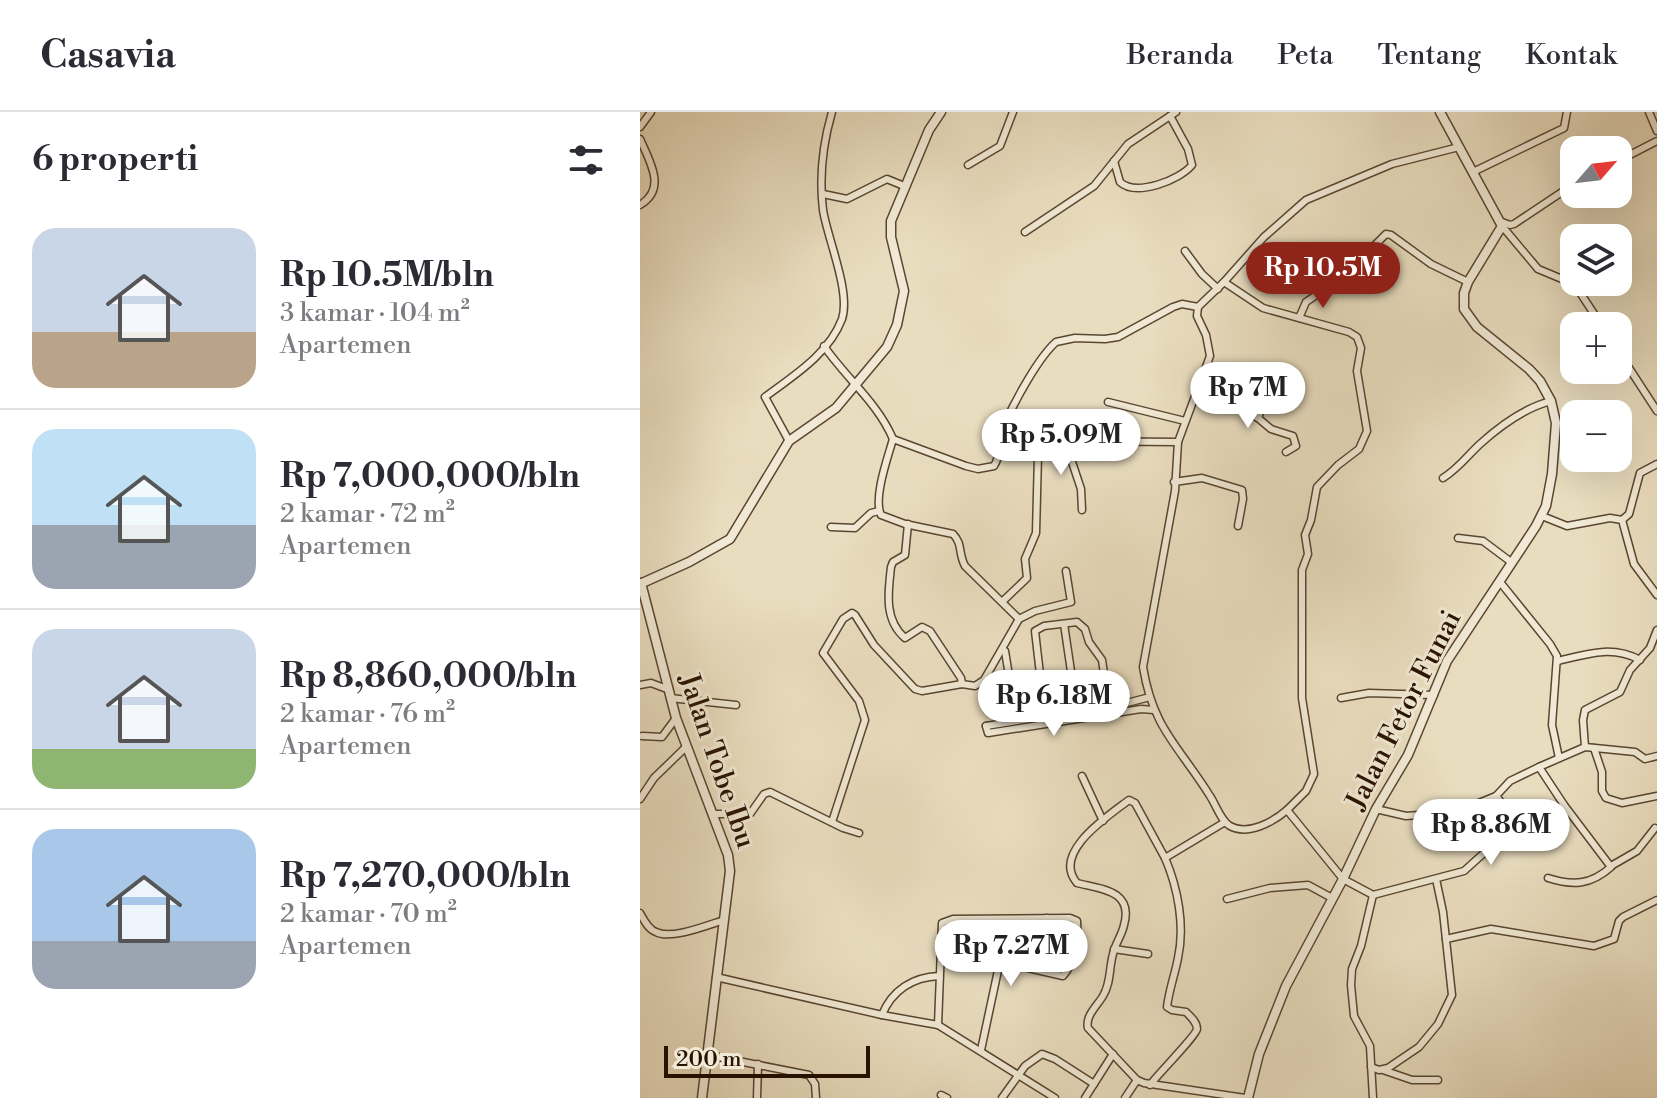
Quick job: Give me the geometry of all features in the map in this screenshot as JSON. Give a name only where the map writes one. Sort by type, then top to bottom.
[{"type":"street","points":[[640,127],[651,112]]},
{"type":"street","points":[[789,441],[765,397],[800,372],[835,332],[843,313],[833,243],[823,211],[823,157],[832,112]]},
{"type":"street","points":[[641,583],[689,562],[730,539],[789,441],[830,413],[887,347],[903,305],[904,291],[891,228],[904,186],[929,130],[941,112]]},
{"type":"street","points":[[968,165],[1000,146],[1013,112]]},
{"type":"street","points":[[1440,112],[1501,223],[1538,269],[1562,279],[1579,291],[1593,312]]},
{"type":"street","points":[[1473,172],[1562,130],[1567,112]]},
{"type":"street","points":[[1649,112],[1657,131]]},
{"type":"street","points":[[1025,232],[1094,186],[1114,161],[1128,144],[1173,114],[1192,165],[1164,183],[1128,187],[1120,182],[1114,161]]},
{"type":"street","points":[[640,139],[656,182],[653,194],[640,205]]},
{"type":"street","points":[[1632,154],[1657,141]]},
{"type":"street","points":[[1224,282],[1254,304],[1357,337],[1361,348],[1357,371],[1368,425],[1363,444],[1317,487],[1305,535],[1308,554],[1301,586],[1302,686],[1314,774],[1306,791],[1287,810],[1252,828],[1234,828],[1225,822],[1203,785],[1164,732],[1154,710],[1143,667],[1173,500],[1178,442],[1210,356],[1209,343],[1197,316],[1198,307],[1264,237],[1306,200],[1392,164],[1459,147]]},
{"type":"street","points":[[823,194],[847,199],[887,179],[904,186]]},
{"type":"street","points":[[1501,223],[1514,224],[1560,193]]},
{"type":"street","points":[[1299,318],[1306,302],[1343,277],[1386,234],[1431,264],[1468,282],[1501,223]]},
{"type":"street","points":[[1185,251],[1218,289]]},
{"type":"street","name":"Jalan Fetor Funai","points":[[1246,1098],[1278,1005],[1376,809],[1408,755],[1447,661],[1542,516],[1549,492],[1556,423],[1551,401],[1529,369],[1468,317],[1463,302],[1468,282]]},
{"type":"street","points":[[824,346],[893,439],[978,469],[994,466],[1004,425],[1056,342],[1075,338],[1112,338],[1173,307],[1182,304],[1198,307]]},
{"type":"street","points":[[1632,373],[1657,411]]},
{"type":"street","points":[[1258,418],[1271,383]]},
{"type":"street","points":[[1198,386],[1258,418],[1271,429],[1293,436],[1296,446],[1286,452]]},
{"type":"street","points":[[1443,478],[1510,420],[1536,404],[1551,401]]},
{"type":"street","points":[[1108,402],[1185,421]]},
{"type":"street","points":[[879,511],[886,460],[893,439]]},
{"type":"street","points":[[1003,601],[1027,578],[1025,559],[1036,533],[1040,448],[1051,441],[1178,442]]},
{"type":"street","points":[[1065,441],[1081,489],[1082,510]]},
{"type":"street","points":[[1622,520],[1629,514],[1640,473],[1657,464]]},
{"type":"street","points":[[1174,482],[1202,478],[1242,490],[1238,526]]},
{"type":"street","points":[[879,511],[888,519],[953,534],[961,546],[965,566],[1019,619]]},
{"type":"street","points":[[831,527],[855,528],[871,513],[879,511]]},
{"type":"street","points":[[1542,516],[1570,526],[1610,518],[1622,520]]},
{"type":"street","points":[[1622,520],[1634,564],[1657,595]]},
{"type":"street","points":[[908,524],[906,554],[893,562],[891,567],[889,614],[905,638],[922,627],[930,631],[962,684]]},
{"type":"street","points":[[1458,538],[1483,541],[1511,562]]},
{"type":"street","points":[[832,822],[865,720],[859,701],[823,655],[845,617],[852,613],[855,615],[874,645],[915,689],[922,691],[962,684],[975,686],[984,680],[1019,619],[1035,611],[1071,602],[1066,571]]},
{"type":"street","points":[[1500,582],[1550,644],[1558,661],[1552,725],[1559,758]]},
{"type":"street","name":"Jalan Tobe Ibu","points":[[641,583],[668,694],[728,855],[730,871],[702,1098]]},
{"type":"street","points":[[1064,624],[1072,678]]},
{"type":"street","points":[[1046,721],[1035,631],[1044,626],[1064,624],[1081,624],[1102,660],[1110,715]]},
{"type":"street","points":[[1657,630],[1650,648],[1630,670],[1620,692],[1585,710],[1590,747],[1602,772],[1602,791],[1606,798],[1622,803],[1657,796]]},
{"type":"street","points":[[1005,651],[1011,688],[1104,674]]},
{"type":"street","points":[[1558,661],[1608,651],[1628,654],[1640,660]]},
{"type":"street","points":[[640,685],[651,683],[668,694],[736,705]]},
{"type":"street","points":[[1341,698],[1369,693],[1434,695]]},
{"type":"street","points":[[1150,697],[1046,721],[988,733],[986,729],[986,726],[1046,721],[1110,715],[1141,709],[1154,710]]},
{"type":"street","points":[[642,736],[662,737],[676,718]]},
{"type":"street","points":[[640,799],[654,778],[687,746]]},
{"type":"street","points":[[1376,809],[1406,816],[1457,812],[1496,796],[1510,781],[1590,747],[1635,752],[1645,759],[1657,756]]},
{"type":"street","points":[[1539,767],[1611,866]]},
{"type":"street","points":[[1082,776],[1103,821]]},
{"type":"street","points":[[712,814],[750,814],[764,794],[770,792],[859,833]]},
{"type":"street","points":[[1496,796],[1525,831]]},
{"type":"street","points":[[1150,1085],[1197,1029],[1186,1012],[1167,1007],[1181,929],[1174,884],[1165,858],[1131,800],[1078,843],[1071,862],[1071,873],[1077,883],[1109,889],[1118,896],[1125,922],[1114,949],[1107,988],[1086,1024],[1137,1080],[1150,1085],[1168,1088],[1246,1098]]},
{"type":"street","points":[[1287,810],[1343,879],[1373,895],[1468,869],[1484,853],[1564,805]]},
{"type":"street","points":[[1165,858],[1225,822]]},
{"type":"street","points":[[1548,878],[1575,885],[1596,878],[1637,851],[1655,828]]},
{"type":"street","points":[[1383,1070],[1419,1047],[1441,1018],[1453,991],[1436,879]]},
{"type":"street","points":[[1227,899],[1270,888],[1308,885],[1332,898]]},
{"type":"street","points":[[1373,895],[1364,937],[1352,969],[1351,985],[1354,1016],[1368,1038],[1373,1098]]},
{"type":"street","points":[[1446,939],[1465,932],[1491,929],[1594,946],[1614,939],[1623,917],[1657,900]]},
{"type":"street","points":[[640,913],[651,929],[661,934],[682,932],[725,919]]},
{"type":"street","points":[[1047,918],[1076,939]]},
{"type":"street","points":[[938,1025],[942,923],[953,919],[1075,919],[1078,925],[1076,939],[1069,969],[1063,976],[1001,962]]},
{"type":"street","points":[[981,1050],[1009,919]]},
{"type":"street","points":[[1114,949],[1148,954]]},
{"type":"street","points":[[882,1015],[887,1001],[899,989],[921,979],[939,976]]},
{"type":"street","points":[[716,977],[938,1025],[1050,1096]]},
{"type":"street","points":[[1002,1098],[1033,1058],[1044,1054],[1094,1084]]},
{"type":"street","points":[[1085,1098],[1113,1054]]},
{"type":"street","points":[[708,1055],[809,1075],[815,1084],[816,1098]]},
{"type":"street","points":[[757,1098],[758,1064]]},
{"type":"street","points":[[1371,1067],[1412,1080],[1438,1080]]},
{"type":"street","points":[[1125,1098],[1137,1080]]},
{"type":"street","points":[[1166,1098],[1168,1088]]}]
